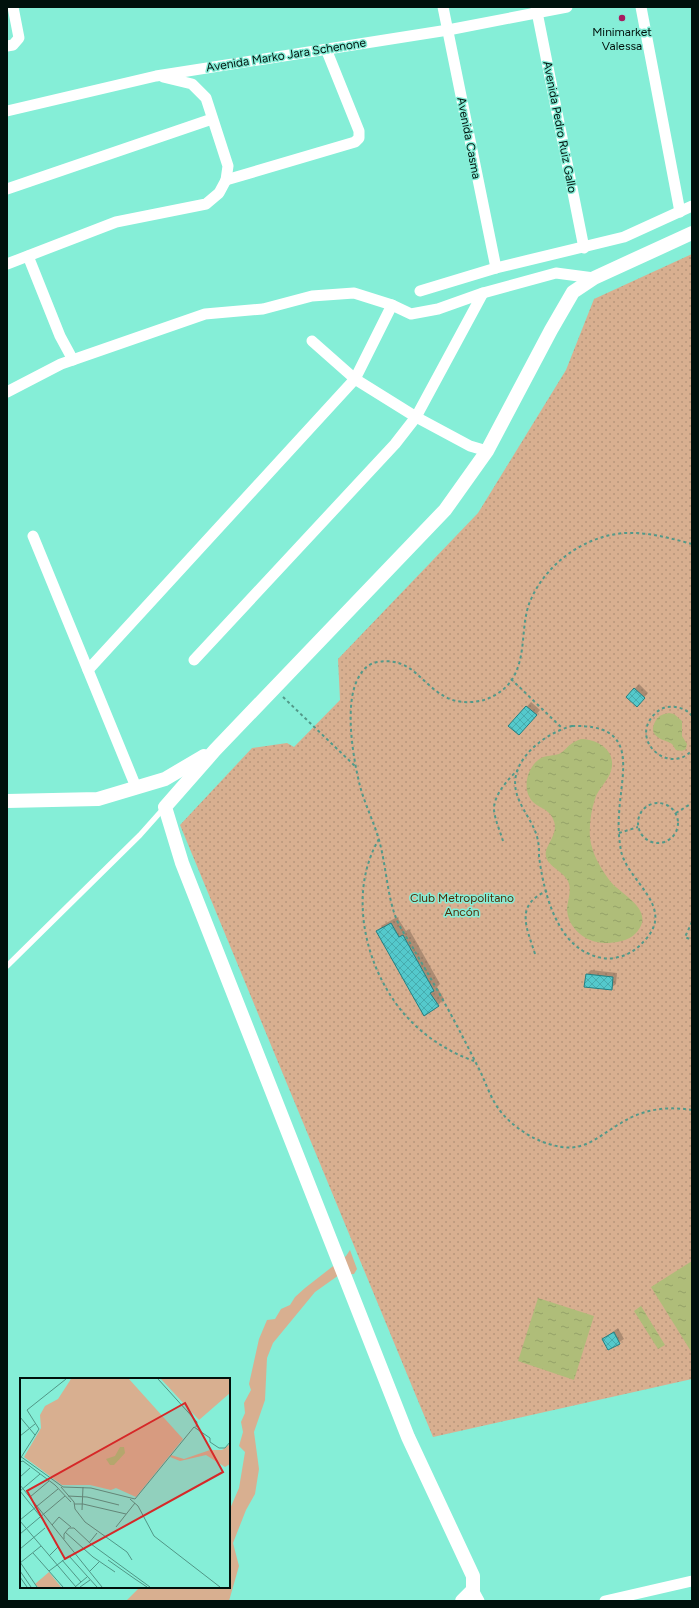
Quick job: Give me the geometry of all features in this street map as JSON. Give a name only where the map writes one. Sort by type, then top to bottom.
[{"type":"street","points":[[12,44],[18,38],[13,7]]},
{"type":"street","name":"Avenida Casma","points":[[443,7],[496,268]]},
{"type":"street","name":"Avenida Marko Jara Schenone","points":[[7,111],[156,76],[448,30],[537,10],[567,7]]},
{"type":"street","points":[[641,7],[680,212]]},
{"type":"street","name":"Avenida Pedro Ruiz Gallo","points":[[537,10],[584,248]]},
{"type":"street","points":[[226,180],[355,142],[359,138],[359,131],[326,49]]},
{"type":"street","points":[[7,264],[116,222],[206,204],[219,193],[226,180],[228,166],[206,98],[192,84],[156,76]]},
{"type":"street","points":[[7,189],[212,119]]},
{"type":"street","points":[[420,291],[496,268],[584,248],[624,237],[692,206]]},
{"type":"street","points":[[462,1601],[476,1596],[473,1576],[408,1437],[182,863],[165,807],[215,750],[445,510],[487,451],[551,330],[573,292],[594,278],[692,233]]},
{"type":"street","points":[[28,256],[60,336],[73,360]]},
{"type":"street","points":[[7,392],[61,364],[204,314],[263,309],[312,296],[354,293],[392,305],[411,314],[438,309],[483,293],[556,273],[594,278]]},
{"type":"street","points":[[194,660],[395,444],[416,417],[483,293]]},
{"type":"street","points":[[88,670],[355,379],[392,305]]},
{"type":"street","points":[[312,341],[355,379],[416,417],[470,446],[487,451]]},
{"type":"street","points":[[33,536],[136,787]]},
{"type":"street","points":[[7,801],[98,799],[164,779],[215,750]]},
{"type":"street","points":[[605,1601],[692,1581]]},
{"type":"lane","points":[[7,966],[140,834],[165,807]]},
{"type":"path","points":[[692,544],[647,534],[624,533],[601,538],[568,553],[552,567],[539,585],[529,604],[523,627],[521,655],[514,675],[504,690],[489,698],[474,702],[454,701],[437,692],[413,669],[401,663],[386,661],[372,663],[360,673],[353,689],[351,710],[360,787],[379,839],[396,918],[445,1003],[498,1108],[529,1135],[548,1144],[568,1148],[591,1144],[620,1123],[654,1109],[678,1107],[692,1110]]},
{"type":"path","points":[[511,679],[563,729]]},
{"type":"path","points":[[274,689],[357,768]]},
{"type":"path","points":[[692,716],[682,708],[673,706],[664,708],[656,712],[650,719],[646,735],[652,750],[658,755],[666,758],[682,757],[692,750]]},
{"type":"path","points":[[503,841],[494,810],[495,802],[505,784],[530,752],[563,729],[572,726],[595,727],[612,736],[618,743],[623,754],[625,764],[619,814],[619,833],[625,864],[651,899],[656,909],[649,936],[633,952],[608,959],[594,956],[582,950],[564,935],[558,924],[547,891],[539,857],[538,840],[516,792],[516,776],[518,769]]},
{"type":"path","points":[[662,802],[668,805],[676,813],[678,828],[675,834],[664,842],[651,842],[645,838],[638,827],[640,814],[649,804],[662,802]]},
{"type":"path","points":[[676,813],[692,803]]},
{"type":"path","points":[[619,833],[638,827]]},
{"type":"path","points":[[379,839],[370,854],[363,892],[366,934],[370,952],[376,967],[393,999],[406,1016],[431,1039],[461,1057],[475,1062]]},
{"type":"path","points":[[535,954],[524,914],[534,898],[547,891]]},
{"type":"path","points":[[692,922],[685,936],[692,940]]},
{"type":"green space","name":"Club Metropolitano Ancón","points":[[692,254],[692,1379],[433,1437],[180,825],[252,748],[287,743],[294,747],[340,700],[338,659],[478,513],[566,370],[594,299]]},
{"type":"green space","points":[[350,1250],[357,1269],[354,1274],[339,1275],[315,1292],[273,1343],[267,1358],[265,1400],[254,1432],[259,1469],[255,1494],[246,1510],[233,1543],[239,1566],[229,1601],[126,1601],[139,1588],[230,1588],[230,1509],[239,1488],[245,1452],[239,1446],[243,1432],[241,1422],[245,1413],[244,1403],[251,1390],[249,1384],[259,1339],[267,1320],[275,1319],[281,1309],[290,1305],[295,1297],[305,1288],[346,1256]]},
{"type":"water","points":[[669,713],[674,714],[682,721],[682,736],[687,744],[686,749],[682,751],[676,750],[672,744],[658,737],[653,731],[653,726],[657,718]]},
{"type":"water","points":[[581,739],[594,741],[605,748],[609,752],[612,764],[610,775],[596,795],[592,808],[590,838],[593,850],[600,866],[610,881],[635,904],[640,910],[642,917],[641,925],[633,936],[626,940],[617,942],[605,943],[591,940],[579,933],[570,922],[567,908],[570,891],[568,881],[546,858],[547,848],[555,829],[554,821],[548,812],[533,802],[527,791],[527,778],[536,762],[543,757],[559,754],[570,745]]},
{"type":"water","points":[[692,1261],[692,1353],[651,1287]]},
{"type":"water","points":[[538,1298],[594,1316],[574,1380],[518,1361]]},
{"type":"water","points":[[641,1306],[665,1345],[658,1349],[634,1311]]},
{"type":"building","points":[[634,688],[645,698],[637,707],[626,697]]},
{"type":"building","points":[[526,706],[537,715],[519,735],[508,726]]},
{"type":"building","points":[[391,923],[399,937],[403,935],[434,991],[430,993],[439,1006],[424,1016],[376,931]]},
{"type":"building","points":[[586,974],[613,977],[612,990],[584,987]]},
{"type":"building","points":[[614,1332],[620,1344],[608,1350],[602,1339]]},
{"type":"place","name":"Minimarket Valessa","points":[[622,18]]}]
